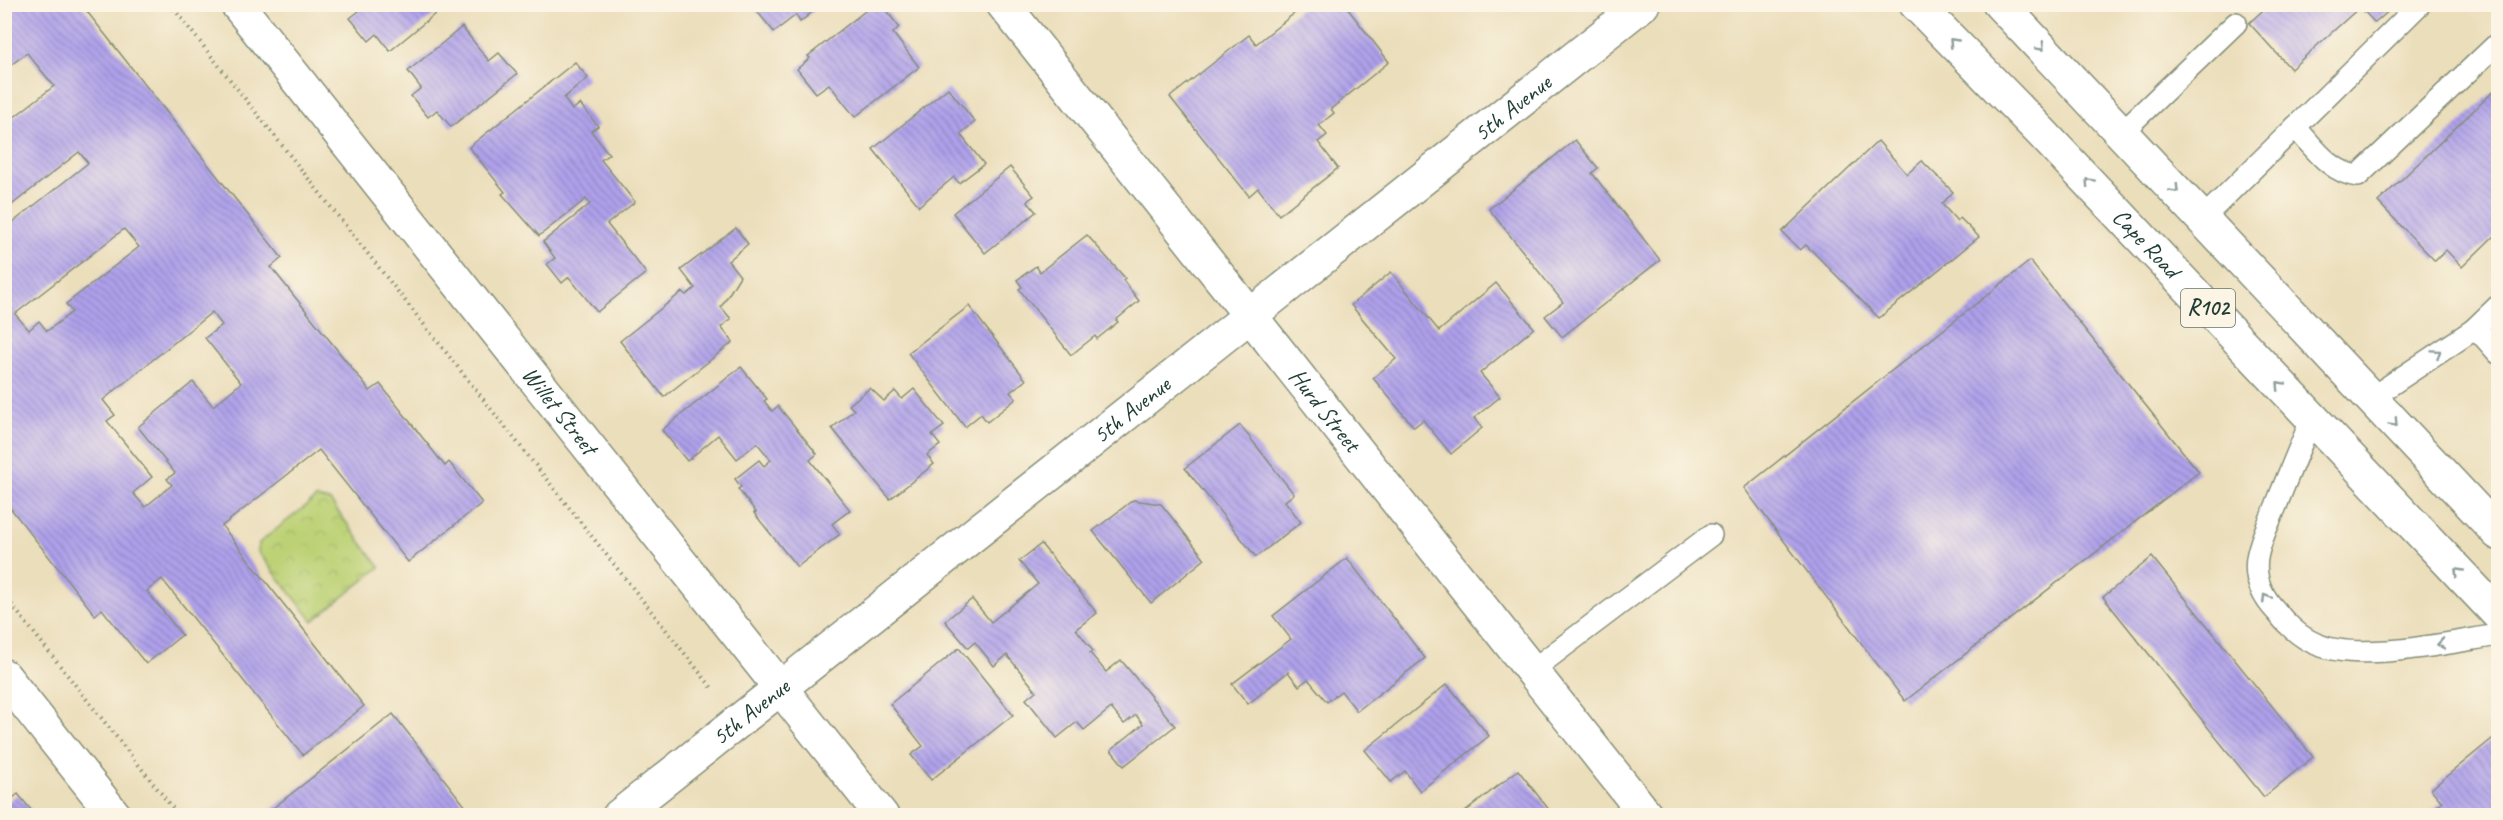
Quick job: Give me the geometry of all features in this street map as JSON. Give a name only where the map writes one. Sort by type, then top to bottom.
[{"type":"street","name":"Willet Street","points":[[237,4],[882,816]]},
{"type":"street","name":"Hurd Street","points":[[1003,4],[1647,816]]},
{"type":"street","name":"5th Avenue","points":[[619,816],[1643,4]]},
{"type":"street","name":"Cape Road","points":[[1916,4],[2042,133],[2499,614]]},
{"type":"street","name":"R102","points":[[2000,4],[2499,533]]},
{"type":"street","points":[[4,676],[115,816]]},
{"type":"lane","points":[[2203,218],[2420,4]]},
{"type":"lane","points":[[2121,133],[2236,23]]},
{"type":"lane","points":[[2295,127],[2333,167],[2348,175],[2358,176],[2499,43]]},
{"type":"lane","points":[[2372,398],[2473,330],[2499,306]]},
{"type":"lane","points":[[2473,330],[2499,352]]},
{"type":"lane","points":[[2312,418],[2265,532],[2257,559],[2258,584],[2266,600],[2283,620],[2314,643],[2341,651],[2378,651],[2499,635]]},
{"type":"lane","points":[[1531,671],[1712,535]]},
{"type":"path","points":[[170,4],[712,688]]},
{"type":"path","points":[[4,595],[178,816]]},
{"type":"green space","points":[[316,498],[330,501],[380,567],[313,621],[258,552],[259,543]]},
{"type":"building","points":[[4,4],[81,4],[282,258],[271,267],[370,391],[380,384],[445,466],[449,462],[482,503],[408,562],[319,450],[222,526],[364,706],[303,755],[162,579],[147,591],[182,635],[146,664],[102,609],[95,615],[4,500],[4,212],[12,223],[88,163],[79,152],[4,211],[4,125],[54,86],[27,53],[4,70]],"holes":[[[124,229],[139,247],[66,304],[72,312],[47,331],[39,321],[29,330],[15,314]],[[212,312],[222,325],[205,338],[241,383],[213,406],[193,382],[138,427],[175,473],[167,479],[172,485],[145,507],[133,493],[152,477],[107,421],[115,415],[103,400]]]},
{"type":"building","points":[[353,4],[455,4],[444,13],[441,9],[390,51],[377,34],[369,41],[350,18],[359,11]]},
{"type":"building","points":[[751,4],[822,4],[800,22],[796,15],[774,32]]},
{"type":"building","points":[[874,4],[881,4],[899,27],[893,33],[919,67],[855,117],[829,84],[816,93],[797,69],[810,58],[808,56]]},
{"type":"building","points":[[1306,4],[1344,4],[1389,62],[1331,109],[1334,113],[1319,125],[1327,135],[1318,142],[1338,168],[1279,215],[1258,188],[1249,196],[1170,97],[1249,35],[1256,44]]},
{"type":"building","points":[[2270,4],[2387,4],[2391,9],[2375,23],[2360,7],[2291,69],[2249,23]]},
{"type":"building","points":[[462,27],[489,61],[499,53],[517,74],[451,127],[437,110],[428,117],[411,96],[421,88],[408,71]]},
{"type":"building","points":[[575,62],[588,78],[564,98],[572,110],[580,104],[598,126],[591,131],[609,154],[601,160],[635,202],[607,224],[646,273],[597,312],[569,277],[562,283],[547,264],[555,258],[543,242],[590,204],[586,199],[539,236],[502,194],[505,192],[469,147]]},
{"type":"building","points":[[2498,87],[2498,232],[2462,267],[2446,250],[2435,261],[2378,202]]},
{"type":"building","points":[[948,88],[975,122],[960,134],[984,164],[959,183],[954,177],[919,206],[873,149]]},
{"type":"building","points":[[1575,140],[1598,168],[1592,173],[1660,260],[1562,337],[1545,316],[1563,302],[1489,209]]},
{"type":"building","points":[[1878,141],[1907,174],[1922,161],[1953,192],[1942,204],[1957,221],[1960,218],[1979,237],[1879,318],[1806,245],[1800,250],[1782,232]]},
{"type":"building","points":[[1010,167],[1034,196],[1027,201],[1036,212],[985,253],[953,213]]},
{"type":"building","points":[[736,228],[748,244],[728,261],[740,276],[721,307],[731,319],[721,327],[733,342],[664,397],[620,341],[682,292],[686,295],[695,288],[681,270]]},
{"type":"building","points":[[1087,235],[1125,278],[1123,280],[1139,301],[1097,339],[1095,336],[1071,355],[1019,289],[1022,287],[1017,280],[1036,266],[1040,272]]},
{"type":"building","points":[[2030,261],[2199,472],[1905,701],[1744,488]]},
{"type":"building","points":[[1391,272],[1439,331],[1496,283],[1534,328],[1480,373],[1500,397],[1474,418],[1482,428],[1451,454],[1423,420],[1414,427],[1373,378],[1396,359],[1351,305]]},
{"type":"building","points":[[969,306],[1026,380],[1010,392],[1016,399],[987,422],[981,414],[965,427],[908,353]]},
{"type":"building","points":[[741,367],[767,399],[764,401],[772,411],[778,406],[817,454],[810,460],[850,510],[832,524],[840,534],[797,567],[738,489],[741,487],[735,479],[759,460],[764,466],[771,460],[757,443],[737,459],[718,435],[687,461],[662,430]]},
{"type":"building","points":[[870,388],[884,401],[895,391],[902,399],[914,389],[944,426],[932,435],[940,445],[927,455],[934,464],[890,499],[832,428],[854,410],[849,405]]},
{"type":"building","points":[[1240,425],[1294,494],[1285,501],[1301,522],[1256,557],[1185,468]]},
{"type":"building","points":[[1133,500],[1161,504],[1205,559],[1151,603],[1093,531]]},
{"type":"building","points":[[1041,544],[1097,613],[1076,629],[1093,651],[1090,653],[1106,672],[1121,660],[1175,726],[1124,766],[1111,750],[1143,724],[1136,715],[1124,724],[1111,708],[1084,730],[1077,722],[1057,738],[1026,699],[1036,691],[1007,655],[994,666],[975,642],[968,648],[945,621],[972,599],[991,622],[1038,584],[1019,561]]},
{"type":"building","points":[[2152,557],[2313,757],[2264,797],[2103,597]]},
{"type":"building","points":[[1347,558],[1425,658],[1357,711],[1341,691],[1327,702],[1308,679],[1299,686],[1288,672],[1248,704],[1232,684],[1291,639],[1273,616]]},
{"type":"building","points":[[959,648],[1013,715],[931,780],[911,755],[923,746],[890,704]]},
{"type":"building","points":[[1447,684],[1489,736],[1420,791],[1405,771],[1391,782],[1365,750]]},
{"type":"building","points":[[393,714],[473,816],[263,816]]},
{"type":"building","points":[[2498,734],[2498,816],[2425,816],[2442,802],[2431,789]]},
{"type":"building","points":[[1518,770],[1554,816],[1460,816]]},
{"type":"building","points":[[18,794],[36,816],[4,816],[4,805]]}]
